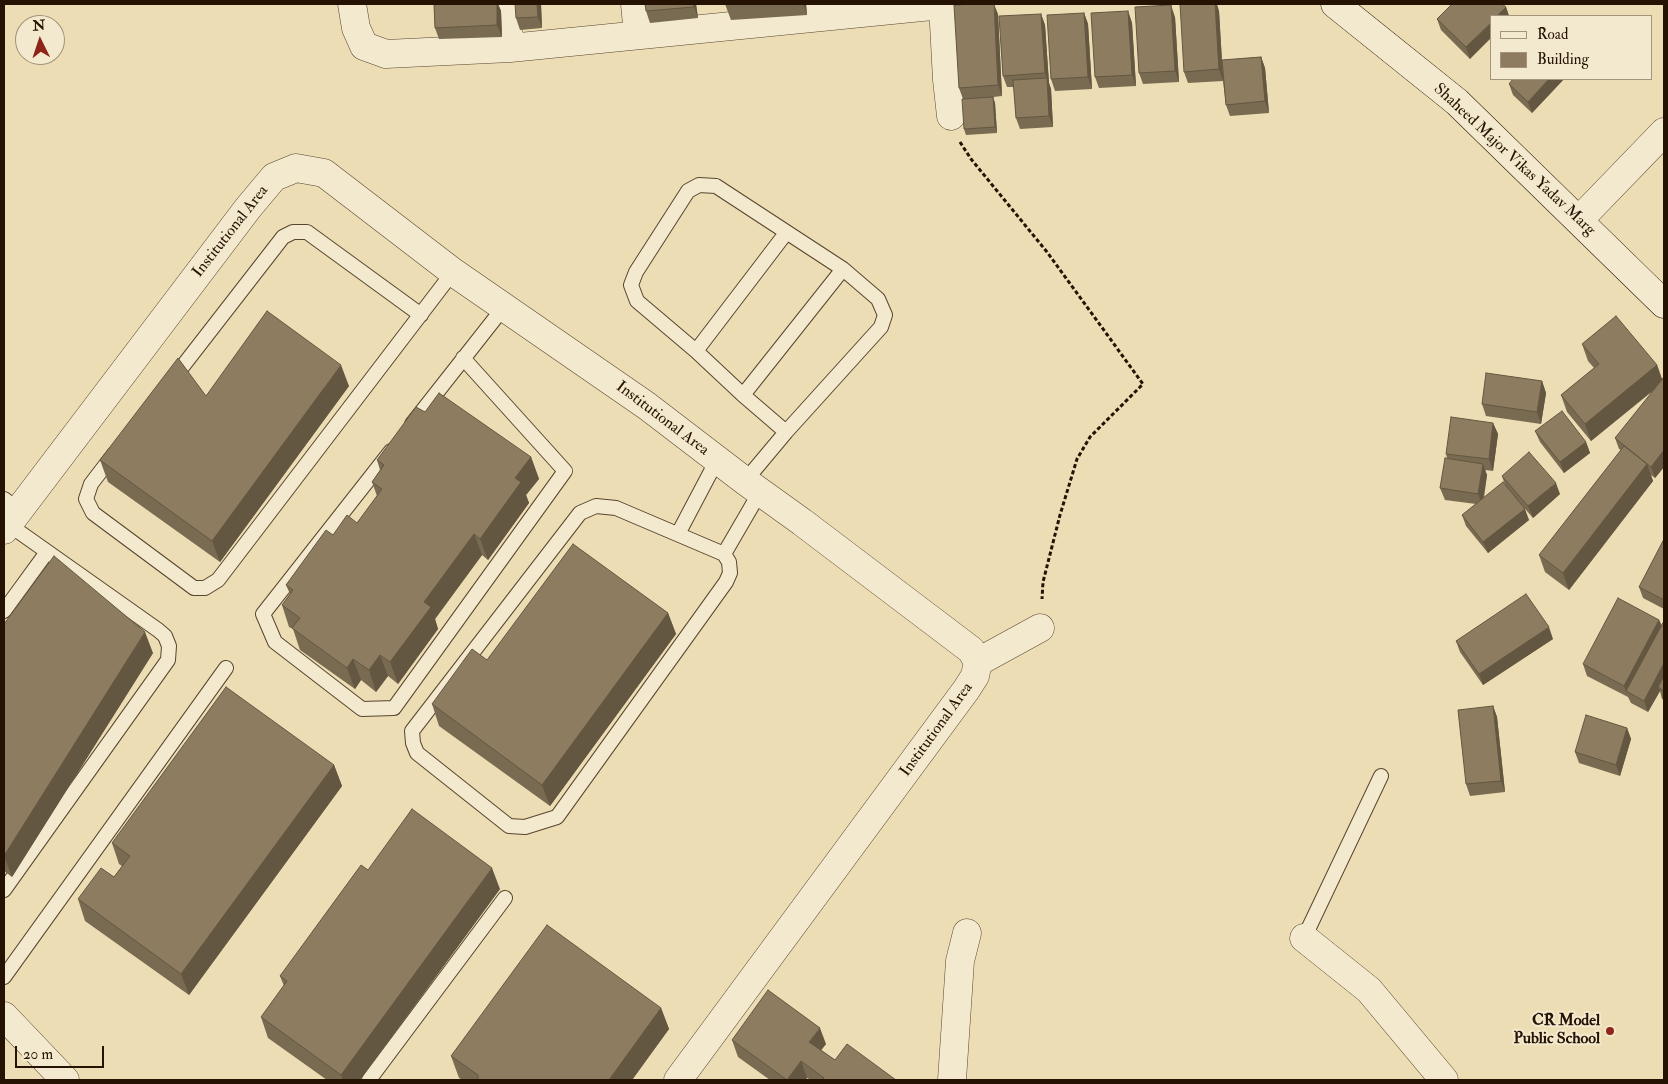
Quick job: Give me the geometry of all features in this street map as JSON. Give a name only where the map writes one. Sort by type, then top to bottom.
[{"type":"street","points":[[352,4],[356,28],[364,46],[386,54],[510,48],[638,35],[822,10],[948,4],[947,80],[951,116]]},
{"type":"street","points":[[506,4],[510,48]]},
{"type":"street","points":[[635,4],[638,35]]},
{"type":"street","name":"Shaheed Major Vikas Yadav Marg","points":[[1335,4],[1457,102],[1664,304]]},
{"type":"street","points":[[1578,220],[1664,132]]},
{"type":"street","name":"Institutional Area","points":[[9,516],[248,208],[274,177],[296,168],[324,173],[454,272],[647,406],[752,487],[802,522],[971,650],[978,662],[976,676],[678,1080]]},
{"type":"street","points":[[978,662],[1040,628]]},
{"type":"street","points":[[952,1080],[960,961],[967,933]]},
{"type":"street","points":[[1304,938],[1368,990],[1444,1080]]},
{"type":"street","points":[[4,1016],[65,1080]]},
{"type":"lane","points":[[724,554],[752,487],[786,432],[881,327],[885,315],[878,299],[843,269],[716,186],[698,185],[688,191],[636,272],[631,285],[637,301],[786,432]]},
{"type":"lane","points":[[163,392],[283,237],[293,232],[307,232],[421,314]]},
{"type":"lane","points":[[696,351],[786,233]]},
{"type":"lane","points":[[743,395],[843,269]]},
{"type":"lane","points":[[121,446],[91,484],[86,499],[93,513],[194,588],[205,588],[218,580],[454,272]]},
{"type":"lane","points":[[463,358],[566,471],[394,708],[362,710],[275,642],[263,614],[463,358],[504,307]]},
{"type":"lane","points":[[678,534],[717,460]]},
{"type":"lane","points":[[596,506],[616,508],[678,534],[724,554],[727,558],[730,573],[726,582],[557,817],[525,827],[509,826],[417,752],[413,743],[412,731],[580,513],[596,506]]},
{"type":"lane","points":[[4,890],[168,660],[169,646],[165,636],[158,630],[47,552],[9,516]]},
{"type":"lane","points":[[4,611],[47,552]]},
{"type":"lane","points":[[4,977],[226,668]]},
{"type":"lane","points":[[1304,938],[1381,776]]},
{"type":"lane","points":[[370,1080],[505,898]]},
{"type":"path","points":[[951,116],[958,138],[971,159],[1047,252],[1143,384],[1090,437],[1077,459],[1042,582],[1040,628]]},
{"type":"building","points":[[434,4],[497,4],[497,25],[435,28]]},
{"type":"building","points":[[515,4],[537,4],[538,17],[516,18]]},
{"type":"building","points":[[645,4],[693,4],[694,7],[646,11]]},
{"type":"building","points":[[994,4],[998,85],[959,88],[954,5]]},
{"type":"building","points":[[1180,4],[1215,4],[1219,69],[1184,72]]},
{"type":"building","points":[[1452,4],[1502,4],[1506,7],[1498,15],[1490,15],[1490,24],[1466,47],[1437,19]]},
{"type":"building","points":[[1171,5],[1175,71],[1139,73],[1135,7]]},
{"type":"building","points":[[1128,11],[1132,75],[1095,77],[1091,13]]},
{"type":"building","points":[[1084,13],[1088,77],[1051,79],[1047,15]]},
{"type":"building","points":[[1041,14],[1045,73],[1003,76],[999,16]]},
{"type":"building","points":[[1261,57],[1265,101],[1226,105],[1222,60]]},
{"type":"building","points":[[1047,78],[1049,116],[1016,118],[1013,80]]},
{"type":"building","points":[[1512,80],[1548,80],[1528,102],[1509,84]]},
{"type":"building","points":[[993,97],[995,127],[964,129],[962,99]]},
{"type":"building","points":[[267,311],[341,365],[212,541],[100,460],[178,358],[206,396]]},
{"type":"building","points":[[1616,316],[1657,365],[1585,424],[1561,395],[1599,364],[1582,344]]},
{"type":"building","points":[[1486,373],[1542,381],[1537,412],[1482,404]]},
{"type":"building","points":[[1664,377],[1664,450],[1651,467],[1615,438]]},
{"type":"building","points":[[439,393],[531,457],[515,478],[521,482],[480,539],[474,534],[424,602],[431,607],[390,662],[380,655],[369,670],[353,659],[347,668],[292,628],[300,618],[282,605],[293,590],[286,585],[326,530],[333,535],[347,515],[357,523],[382,489],[372,482],[384,465],[377,460],[416,407],[425,412]]},
{"type":"building","points":[[1562,411],[1586,442],[1560,462],[1535,431]]},
{"type":"building","points":[[1451,417],[1493,423],[1489,459],[1446,454]]},
{"type":"building","points":[[1624,446],[1647,464],[1563,573],[1539,555]]},
{"type":"building","points":[[1529,452],[1556,483],[1528,506],[1502,476]]},
{"type":"building","points":[[1445,458],[1483,464],[1478,494],[1440,488]]},
{"type":"building","points":[[1503,482],[1525,509],[1483,542],[1462,515]]},
{"type":"building","points":[[1664,539],[1664,600],[1639,587]]},
{"type":"building","points":[[573,544],[668,613],[542,785],[432,704],[472,649],[487,660]]},
{"type":"building","points":[[54,556],[145,632],[4,856],[4,624]]},
{"type":"building","points":[[1526,594],[1549,627],[1479,674],[1456,641]]},
{"type":"building","points":[[1618,598],[1659,620],[1624,686],[1583,664]]},
{"type":"building","points":[[1664,621],[1664,663],[1644,701],[1626,691]]},
{"type":"building","points":[[1664,676],[1664,691],[1658,687]]},
{"type":"building","points":[[226,687],[334,765],[181,974],[78,899],[101,868],[114,877],[130,856],[112,843]]},
{"type":"building","points":[[1493,706],[1501,781],[1466,784],[1458,710]]},
{"type":"building","points":[[1586,715],[1627,728],[1616,765],[1575,752]]},
{"type":"building","points":[[412,809],[492,868],[341,1075],[261,1017],[287,981],[280,976],[361,865],[368,870]]},
{"type":"building","points":[[547,925],[661,1008],[609,1080],[478,1080],[478,1075],[451,1056]]},
{"type":"building","points":[[768,990],[820,1028],[809,1042],[835,1060],[847,1044],[896,1080],[822,1080],[824,1078],[801,1061],[787,1080],[732,1040]]},
{"type":"place","name":"CR Model Public School","points":[[1610,1031]]}]
